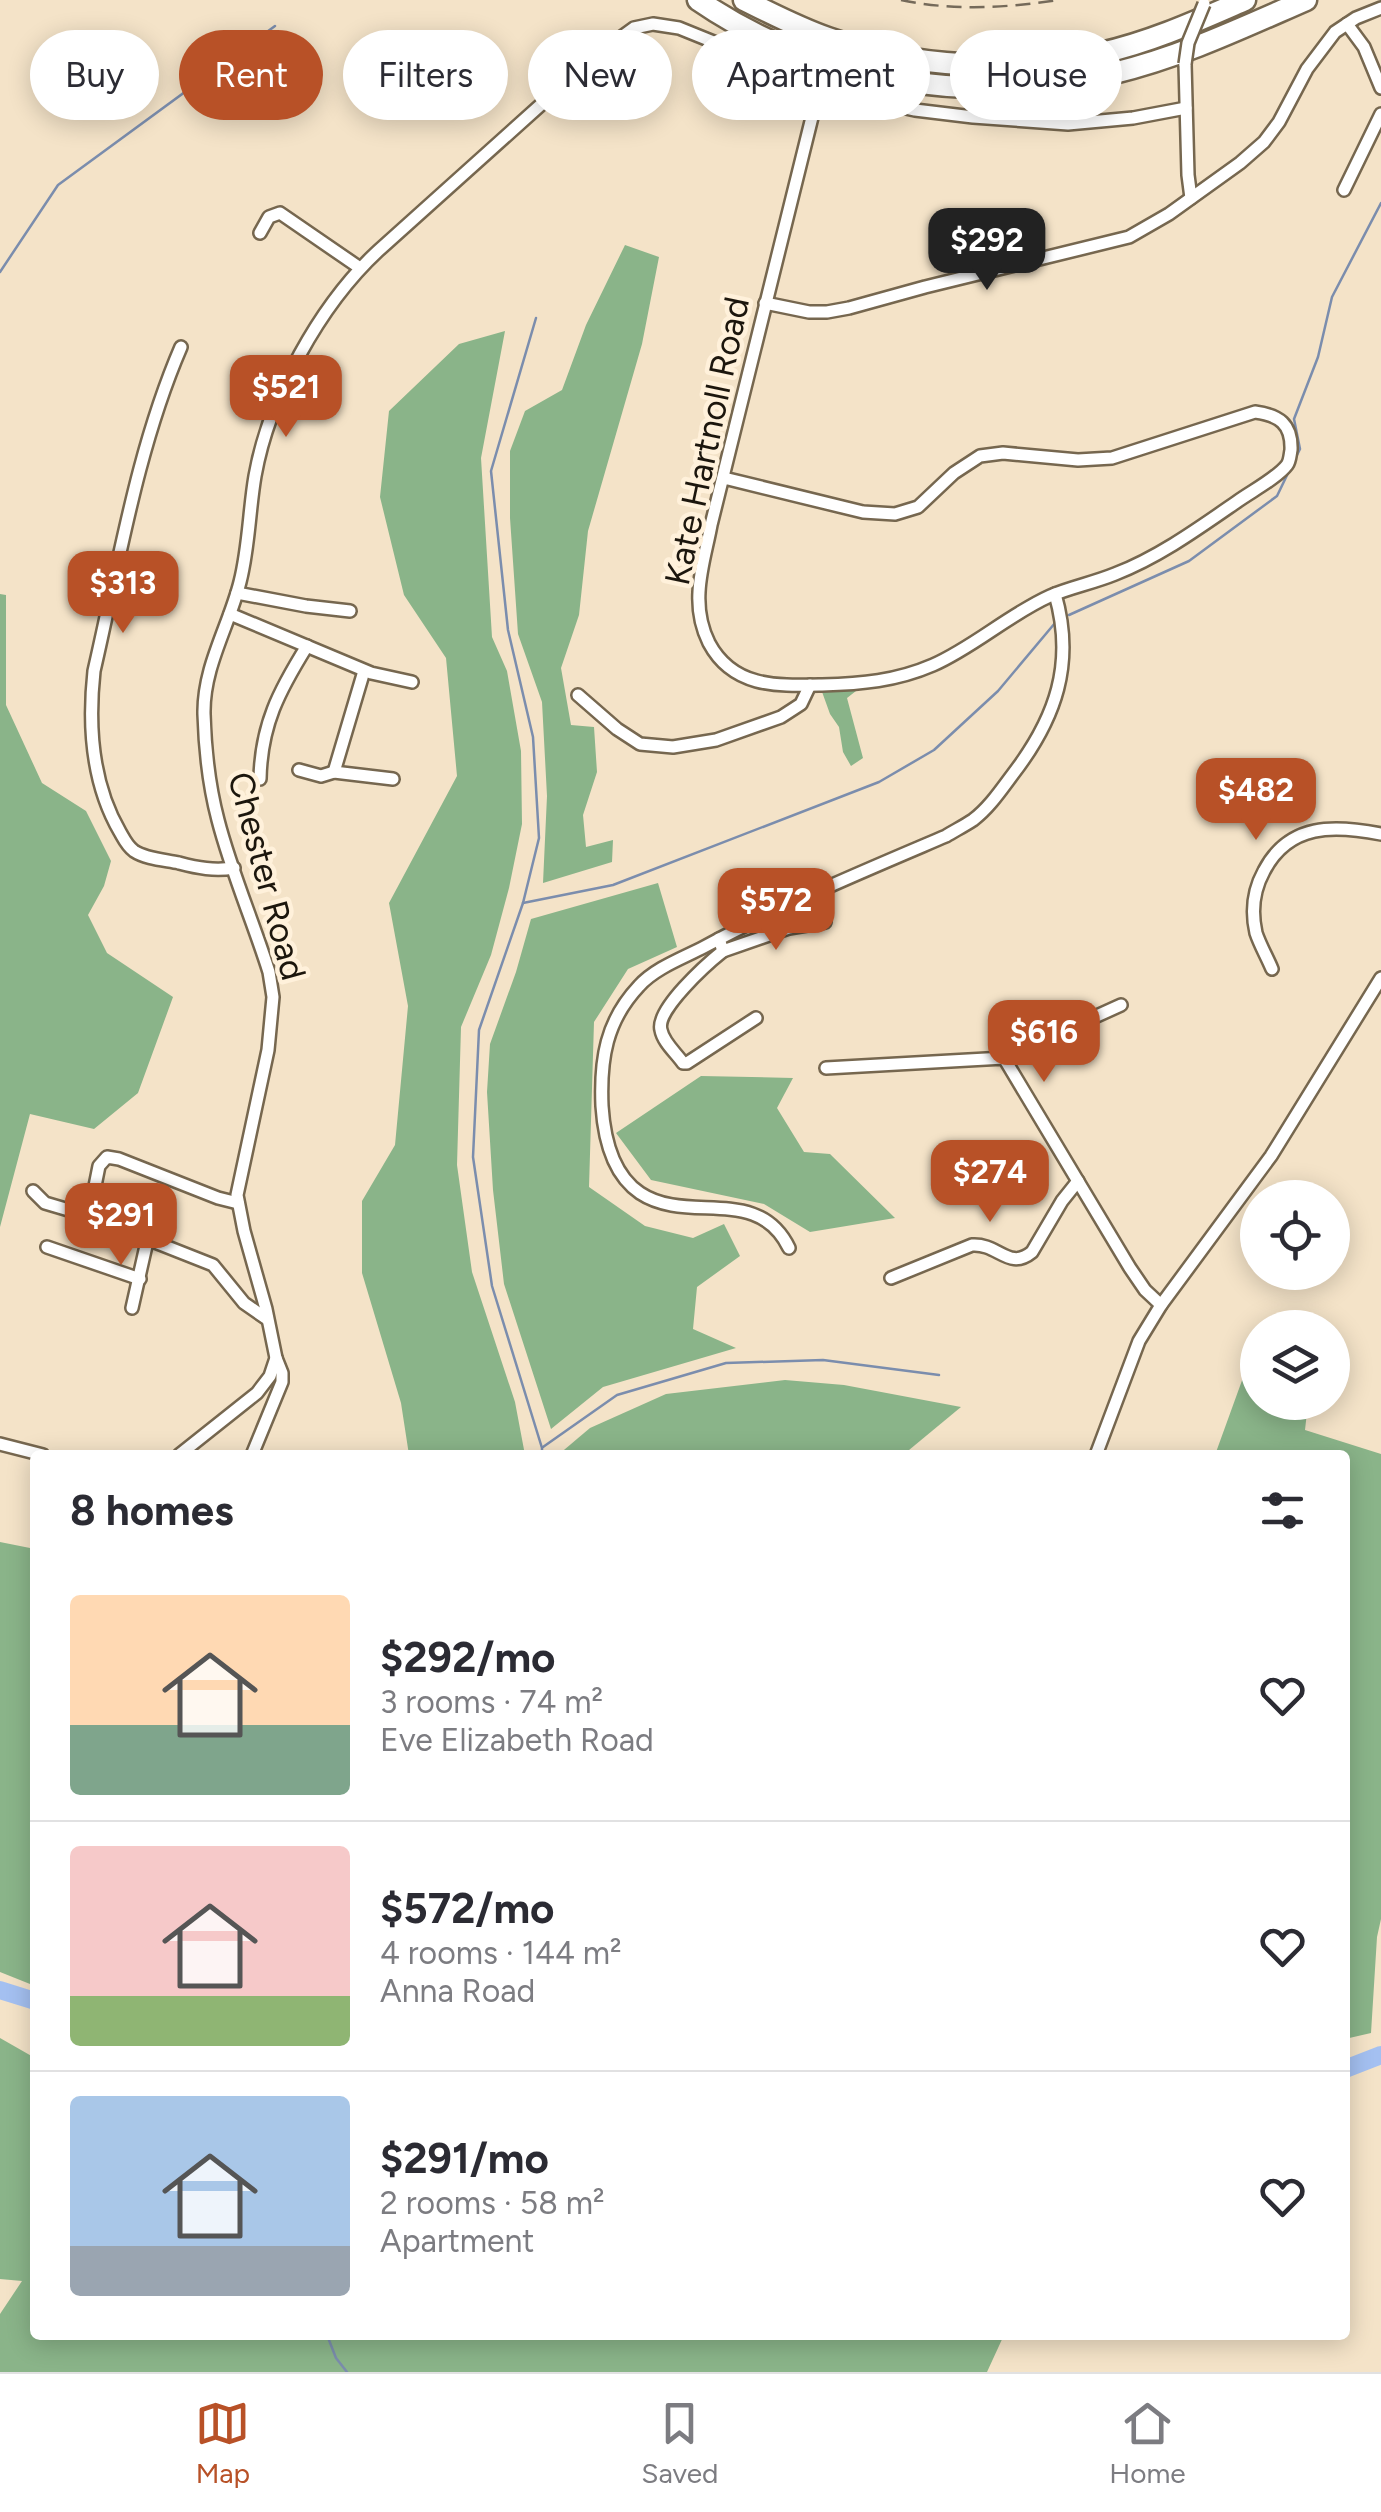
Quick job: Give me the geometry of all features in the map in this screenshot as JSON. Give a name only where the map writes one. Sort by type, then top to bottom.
[{"type":"highway","points":[[698,0],[732,21],[838,66],[924,84],[1018,88],[1115,73],[1158,60],[1306,0]]},
{"type":"highway","points":[[744,0],[830,39],[912,58],[970,65],[1058,60],[1103,52],[1246,0]]},
{"type":"street","points":[[1191,198],[1185,64],[1194,25],[1206,2]]},
{"type":"street","points":[[765,303],[827,312],[1130,238],[1240,163],[1264,142],[1321,49],[1347,24],[1381,8]]},
{"type":"street","name":"Chester Road","points":[[254,1450],[282,1382],[282,1373],[238,1203],[239,1180],[268,1050],[273,997],[269,972],[218,820],[204,712],[214,657],[246,556],[257,467],[303,350],[360,268],[594,57],[634,28],[654,24],[692,33]]},
{"type":"street","points":[[1347,24],[1364,46],[1381,88]]},
{"type":"street","name":"Chester Road","points":[[930,112],[1034,123],[1099,122],[1186,108]]},
{"type":"street","points":[[1344,190],[1381,114]]},
{"type":"street","name":"Kate Hartnoll Road","points":[[724,478],[863,512],[895,514],[918,506],[967,462],[988,453],[1078,460],[1112,458],[1255,412],[1272,414],[1282,421],[1290,435],[1290,457],[1287,465],[1172,545],[1114,574],[1026,608],[961,650],[912,673],[876,682],[810,685],[764,683],[733,672],[712,648],[703,629],[698,588],[711,525],[811,120]]},
{"type":"street","points":[[260,232],[269,217],[280,213],[360,268]]},
{"type":"street","points":[[181,347],[145,450],[94,672],[91,698],[96,760],[105,803],[134,850],[210,870],[234,868]]},
{"type":"street","points":[[237,593],[350,611]]},
{"type":"street","points":[[756,1018],[687,1063],[662,1033],[660,1022],[666,1008],[721,945],[745,925],[946,836],[973,820],[996,797],[1029,754],[1053,708],[1063,650],[1063,628],[1055,594]]},
{"type":"street","points":[[230,614],[364,671],[412,682]]},
{"type":"street","points":[[260,780],[265,728],[281,688],[307,646]]},
{"type":"street","points":[[334,772],[364,671]]},
{"type":"street","points":[[578,695],[640,744],[672,747],[706,743],[789,714],[801,704],[810,685]]},
{"type":"street","points":[[299,770],[320,776],[334,772],[393,779]]},
{"type":"street","points":[[1272,969],[1256,934],[1253,910],[1256,886],[1271,857],[1287,841],[1310,832],[1336,827],[1381,834]]},
{"type":"street","points":[[789,1248],[778,1229],[760,1217],[728,1208],[670,1205],[643,1195],[629,1183],[606,1138],[602,1064],[617,1016],[647,978],[721,945],[736,948],[779,931],[825,922]]},
{"type":"street","points":[[1098,1450],[1136,1346],[1161,1305],[1271,1156],[1381,978]]},
{"type":"street","points":[[826,1068],[1004,1058],[1121,1005]]},
{"type":"street","points":[[1004,1058],[1130,1268],[1161,1305]]},
{"type":"street","points":[[89,1216],[99,1166],[107,1156],[238,1203]]},
{"type":"street","points":[[890,1278],[972,1245],[986,1245],[1012,1260],[1027,1257],[1078,1181]]},
{"type":"street","points":[[33,1191],[44,1203],[89,1216],[213,1265],[244,1302],[267,1319]]},
{"type":"street","points":[[132,1308],[148,1238]]},
{"type":"street","points":[[48,1247],[140,1279]]},
{"type":"street","points":[[185,1450],[257,1393],[270,1376],[276,1358]]},
{"type":"street","points":[[0,1444],[30,1452]]},
{"type":"green space","points":[[625,245],[659,257],[642,344],[588,531],[579,615],[561,668],[571,725],[594,727],[597,772],[583,815],[586,847],[613,840],[612,862],[543,883],[547,796],[542,702],[518,634],[510,451],[525,411],[562,390],[586,325]]},
{"type":"green space","points":[[505,331],[481,458],[492,637],[507,671],[521,751],[522,824],[491,955],[461,1027],[457,1165],[472,1272],[515,1402],[524,1450],[408,1450],[401,1403],[362,1273],[362,1201],[395,1145],[408,1006],[389,903],[457,776],[446,658],[404,595],[380,497],[389,411],[459,344]]},
{"type":"green space","points":[[0,594],[6,595],[6,705],[42,783],[86,811],[111,861],[104,886],[88,915],[107,953],[173,997],[138,1093],[94,1129],[30,1114],[0,1227]]},
{"type":"green space","points":[[821,689],[856,691],[847,698],[863,758],[851,766],[843,752],[839,727]]},
{"type":"green space","points":[[658,883],[677,947],[628,969],[594,1022],[589,1187],[645,1226],[693,1238],[724,1224],[740,1256],[697,1287],[693,1329],[736,1348],[603,1387],[551,1429],[504,1284],[487,1092],[490,1044],[531,919]]},
{"type":"green space","points":[[701,1076],[793,1078],[777,1108],[804,1152],[830,1154],[895,1218],[810,1232],[764,1204],[651,1180],[616,1133]]},
{"type":"green space","points":[[785,1380],[844,1385],[961,1407],[909,1450],[564,1450],[590,1428],[666,1394]]},
{"type":"green space","points":[[1240,1386],[1240,1420],[1306,1420],[1305,1430],[1381,1454],[1381,1919],[1371,2033],[1350,2038],[1350,1450],[1217,1450]]},
{"type":"green space","points":[[0,1542],[30,1548],[30,1984],[0,1972]]},
{"type":"green space","points":[[0,2038],[30,2055],[30,2340],[1002,2340],[987,2372],[0,2372],[0,2314],[22,2281],[0,2279]]},
{"type":"waterway","points":[[0,272],[58,185],[275,26]]},
{"type":"waterway","points":[[1296,457],[1300,449],[1294,419],[1318,357],[1332,297],[1381,203]]},
{"type":"waterway","points":[[536,318],[491,471],[508,630],[533,737],[539,838],[523,903],[479,1030],[473,1157],[492,1286],[542,1450]]},
{"type":"waterway","points":[[1069,615],[1189,561],[1277,496],[1290,469]]},
{"type":"waterway","points":[[523,903],[613,885],[879,782],[934,750],[998,691],[1055,623]]},
{"type":"waterway","points":[[543,1447],[617,1395],[726,1363],[823,1360],[939,1375]]},
{"type":"waterway","points":[[0,1990],[30,1999]]},
{"type":"waterway","points":[[1350,2067],[1381,2055]]},
{"type":"waterway","points":[[329,2340],[347,2372]]},
{"type":"railway","points":[[901,0],[979,7],[1058,0]]}]
